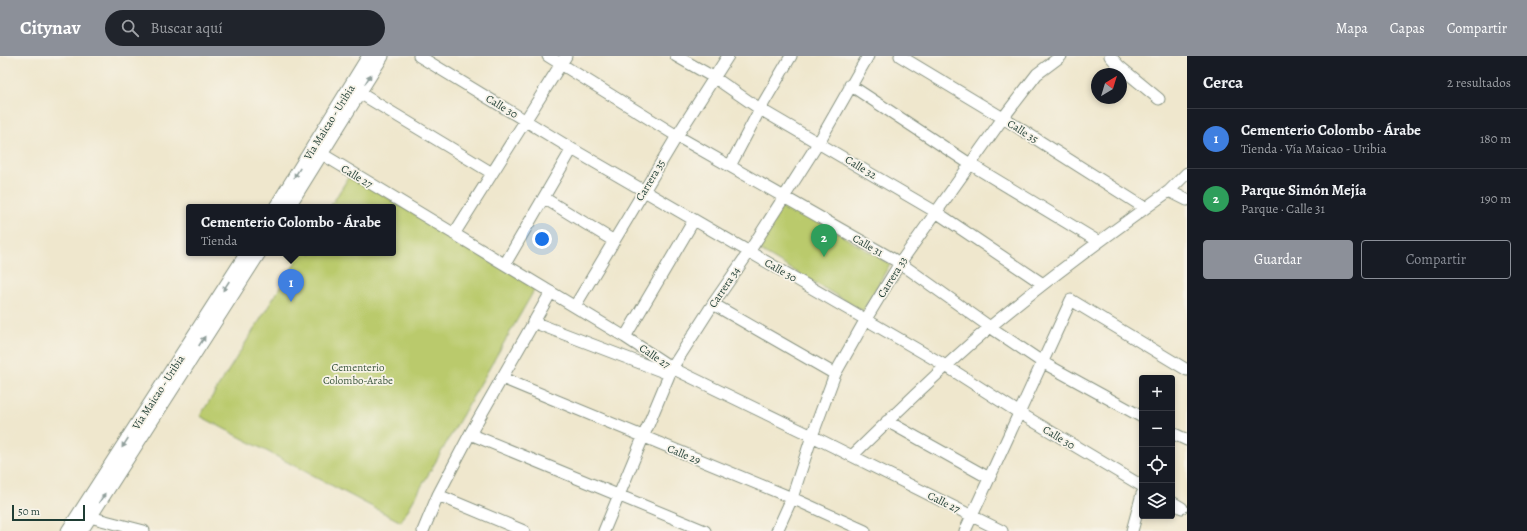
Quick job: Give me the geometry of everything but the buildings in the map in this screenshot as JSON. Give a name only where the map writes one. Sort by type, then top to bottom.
[{"type":"street","name":"Vía Maicao - Uribia","points":[[290,204],[322,154],[355,91],[369,56]]},
{"type":"street","name":"Vía Maicao - Uribia","points":[[278,204],[355,91],[382,56]]},
{"type":"street","name":"Calle 30","points":[[419,56],[572,149],[946,366],[1018,412],[1139,484]]},
{"type":"street","name":"Calle 31","points":[[548,56],[564,60],[677,136],[785,196],[900,263],[1042,362],[1139,415]]},
{"type":"street","name":"Calle 32","points":[[676,56],[715,78],[760,109],[819,142],[936,212],[1043,284]]},
{"type":"street","name":"Carrera 35","points":[[575,306],[677,136],[728,56]]},
{"type":"street","points":[[730,166],[790,56]]},
{"type":"street","name":"Carrera 34","points":[[604,531],[670,371],[712,304],[749,252],[819,142],[850,85],[868,56]]},
{"type":"street","name":"Carrera 33","points":[[777,531],[792,498],[812,436],[835,374],[866,319],[900,263],[1003,118],[1037,74],[1061,56]]},
{"type":"street","points":[[1110,56],[1119,66],[1159,99]]},
{"type":"street","name":"Calle 35","points":[[906,57],[1145,208]]},
{"type":"street","points":[[454,234],[564,60]]},
{"type":"street","points":[[850,85],[970,164],[1099,242]]},
{"type":"street","points":[[355,91],[492,173]]},
{"type":"street","points":[[505,264],[572,149]]},
{"type":"street","name":"Calle 27","points":[[322,154],[625,337],[670,371],[812,436],[1002,531]]},
{"type":"street","points":[[852,456],[887,421],[990,327],[1043,284],[1169,191],[1187,173]]},
{"type":"street","points":[[1169,191],[1187,200]]},
{"type":"street","points":[[544,198],[614,241]]},
{"type":"street","points":[[625,337],[694,220]]},
{"type":"street","name":"Vía Maicao - Uribia","points":[[81,531],[85,515],[244,256]]},
{"type":"street","name":"Vía Maicao - Uribia","points":[[68,531],[85,515],[257,256]]},
{"type":"street","points":[[423,531],[438,495],[470,434],[551,292]]},
{"type":"street","points":[[965,531],[1018,412],[1071,300],[1187,370]]},
{"type":"street","points":[[712,304],[835,374]]},
{"type":"street","points":[[533,322],[670,371]]},
{"type":"street","name":"Calle 29","points":[[502,378],[792,498],[865,531]]},
{"type":"street","points":[[887,421],[988,478]]},
{"type":"street","points":[[470,434],[705,531]]},
{"type":"street","points":[[1175,434],[1187,440]]},
{"type":"street","points":[[438,495],[524,531]]},
{"type":"street","points":[[1175,504],[1182,508]]},
{"type":"street","points":[[1132,531],[1139,505]]},
{"type":"street","points":[[85,515],[144,531]]},
{"type":"green space","name":"Cementerio Colombo-Arabe","points":[[350,175],[536,287],[401,522],[200,416],[296,262],[287,256],[396,256],[396,204],[332,204]]},
{"type":"green space","points":[[785,202],[890,264],[863,311],[757,249]]},
{"type":"place","name":"Parque Simón Mejía","points":[[824,257]]},
{"type":"place","name":"Cementerio Colombo - Árabe","points":[[291,302]]}]
